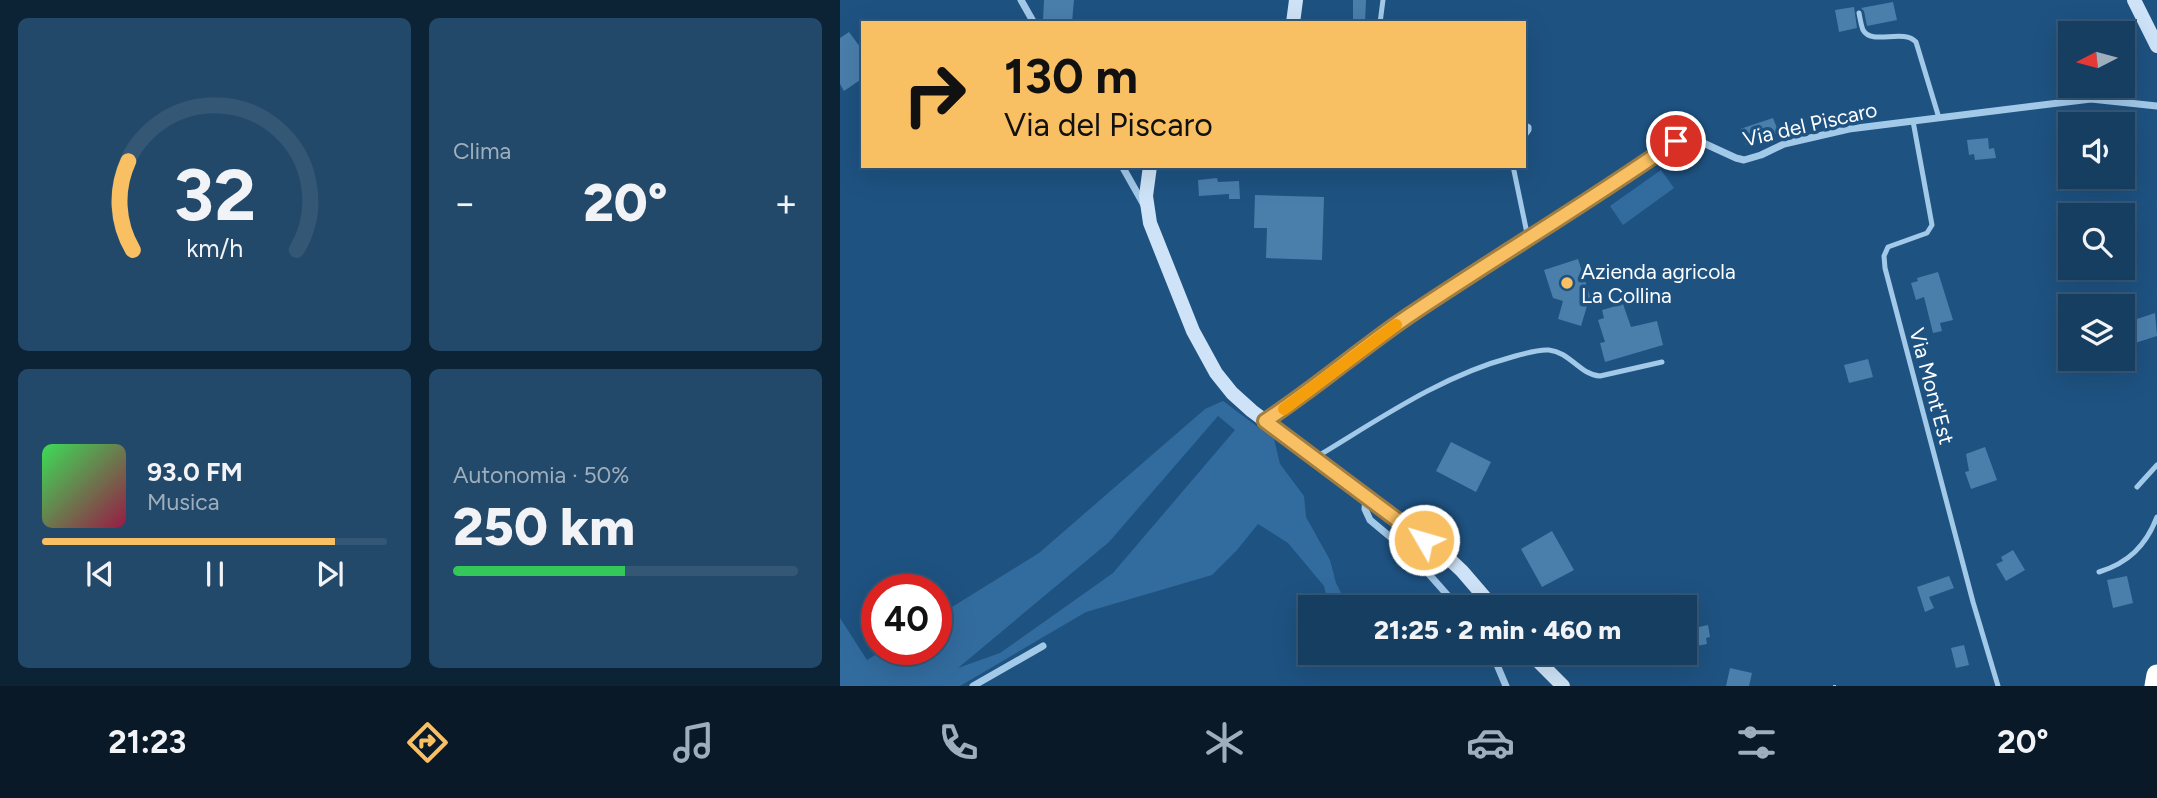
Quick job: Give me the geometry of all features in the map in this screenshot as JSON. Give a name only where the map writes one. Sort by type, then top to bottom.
[{"type":"highway","points":[[2155,686],[2157,675]]},
{"type":"street","points":[[1021,0],[1032,21]]},
{"type":"street","points":[[1293,21],[1296,0]]},
{"type":"street","points":[[2134,0],[2157,46]]},
{"type":"street","name":"Via del Piscaro","points":[[1265,421],[1298,400],[1392,327],[1619,181],[1676,141],[1688,138],[1699,141],[1744,160],[1783,144],[1849,129],[2091,99],[2157,106]]},
{"type":"street","points":[[1123,168],[1147,210],[1159,249],[1204,354],[1232,393],[1265,421],[1446,556],[1483,595]]},
{"type":"street","points":[[1147,210],[1146,190],[1150,168]]},
{"type":"street","points":[[1366,496],[1365,507],[1370,520],[1412,555],[1447,595]]},
{"type":"street","points":[[972,686],[1043,646]]},
{"type":"street","points":[[1497,665],[1506,686]]},
{"type":"street","points":[[1542,665],[1563,686]]},
{"type":"lane","points":[[1380,21],[1383,0]]},
{"type":"lane","points":[[1859,13],[1862,29],[1868,35],[1908,36],[1916,42],[1938,118]]},
{"type":"lane","name":"Via Mont'Est","points":[[1913,121],[1933,225],[1927,233],[1888,247],[1884,256],[1885,268],[1998,686]]},
{"type":"lane","points":[[1513,168],[1528,239]]},
{"type":"lane","points":[[1315,457],[1430,389],[1460,374],[1495,362],[1549,350],[1564,355],[1591,375],[1600,376],[1662,362]]},
{"type":"lane","points":[[2137,487],[2157,465]]},
{"type":"lane","points":[[2099,572],[2116,566],[2141,548],[2157,517]]},
{"type":"shaded area","points":[[1661,170],[1674,188],[1623,225],[1610,206]]},
{"type":"shaded area","points":[[1223,401],[1274,439],[1280,464],[1304,496],[1306,517],[1330,560],[1342,595],[1326,595],[1324,586],[1288,543],[1258,524],[1212,575],[1086,612],[960,686],[840,686],[840,618],[861,651],[861,665],[952,665],[952,607],[1039,553],[1205,409]],"holes":[[[1218,416],[1235,430],[1113,573],[1000,653],[958,668],[1109,542]]]},
{"type":"building","points":[[1044,0],[1074,0],[1072,21],[1043,20]]},
{"type":"building","points":[[1353,0],[1366,0],[1365,21],[1353,21]]},
{"type":"building","points":[[1893,2],[1897,20],[1867,26],[1861,8]]},
{"type":"building","points":[[1854,7],[1857,28],[1839,32],[1835,10]]},
{"type":"building","points":[[849,32],[861,48],[861,79],[844,91],[840,84],[840,38]]},
{"type":"building","points":[[1773,118],[1779,133],[1746,145],[1740,129]]},
{"type":"building","points":[[1988,138],[1989,149],[1994,148],[1996,158],[1975,160],[1974,154],[1969,155],[1967,140]]},
{"type":"building","points":[[1217,178],[1218,182],[1239,181],[1240,199],[1229,199],[1229,194],[1199,196],[1198,180]]},
{"type":"building","points":[[1255,195],[1324,197],[1322,260],[1266,258],[1267,228],[1254,228]]},
{"type":"building","name":"Azienda agricola La Collina","points":[[1578,259],[1590,296],[1581,326],[1558,319],[1563,301],[1553,298],[1544,270]]},
{"type":"building","points":[[1938,272],[1953,320],[1940,323],[1942,331],[1933,333],[1924,297],[1916,300],[1911,283],[1918,281],[1917,278]]},
{"type":"building","points":[[1623,304],[1631,327],[1657,321],[1663,345],[1605,362],[1600,343],[1605,342],[1598,320],[1604,318],[1602,310]]},
{"type":"building","points":[[2155,313],[2157,336],[2135,343],[2135,320]]},
{"type":"building","points":[[1868,359],[1873,377],[1849,383],[1844,365]]},
{"type":"building","points":[[1451,442],[1491,462],[1476,492],[1436,471]]},
{"type":"building","points":[[1985,447],[1997,480],[1971,489],[1965,472],[1969,471],[1966,454]]},
{"type":"building","points":[[1552,531],[1574,570],[1542,587],[1521,549]]},
{"type":"building","points":[[2013,550],[2025,570],[2006,581],[1996,564],[2003,561],[2001,557]]},
{"type":"building","points":[[1949,576],[1954,588],[1929,597],[1934,608],[1925,612],[1917,587]]},
{"type":"building","points":[[2127,576],[2133,603],[2113,608],[2107,580]]},
{"type":"building","points":[[1708,625],[1710,637],[1706,638],[1707,644],[1697,646],[1697,627]]},
{"type":"building","points":[[1964,645],[1969,665],[1956,668],[1951,648]]},
{"type":"building","points":[[1730,668],[1752,673],[1749,686],[1726,686]]},
{"type":"slow traffic","points":[[1284,409],[1396,325]]},
{"type":"place","name":"Azienda agricola La Collina","points":[[1567,283]]},
{"type":"route","points":[[1424,540],[1265,421],[1298,400],[1398,323],[1619,181],[1676,141]]}]
